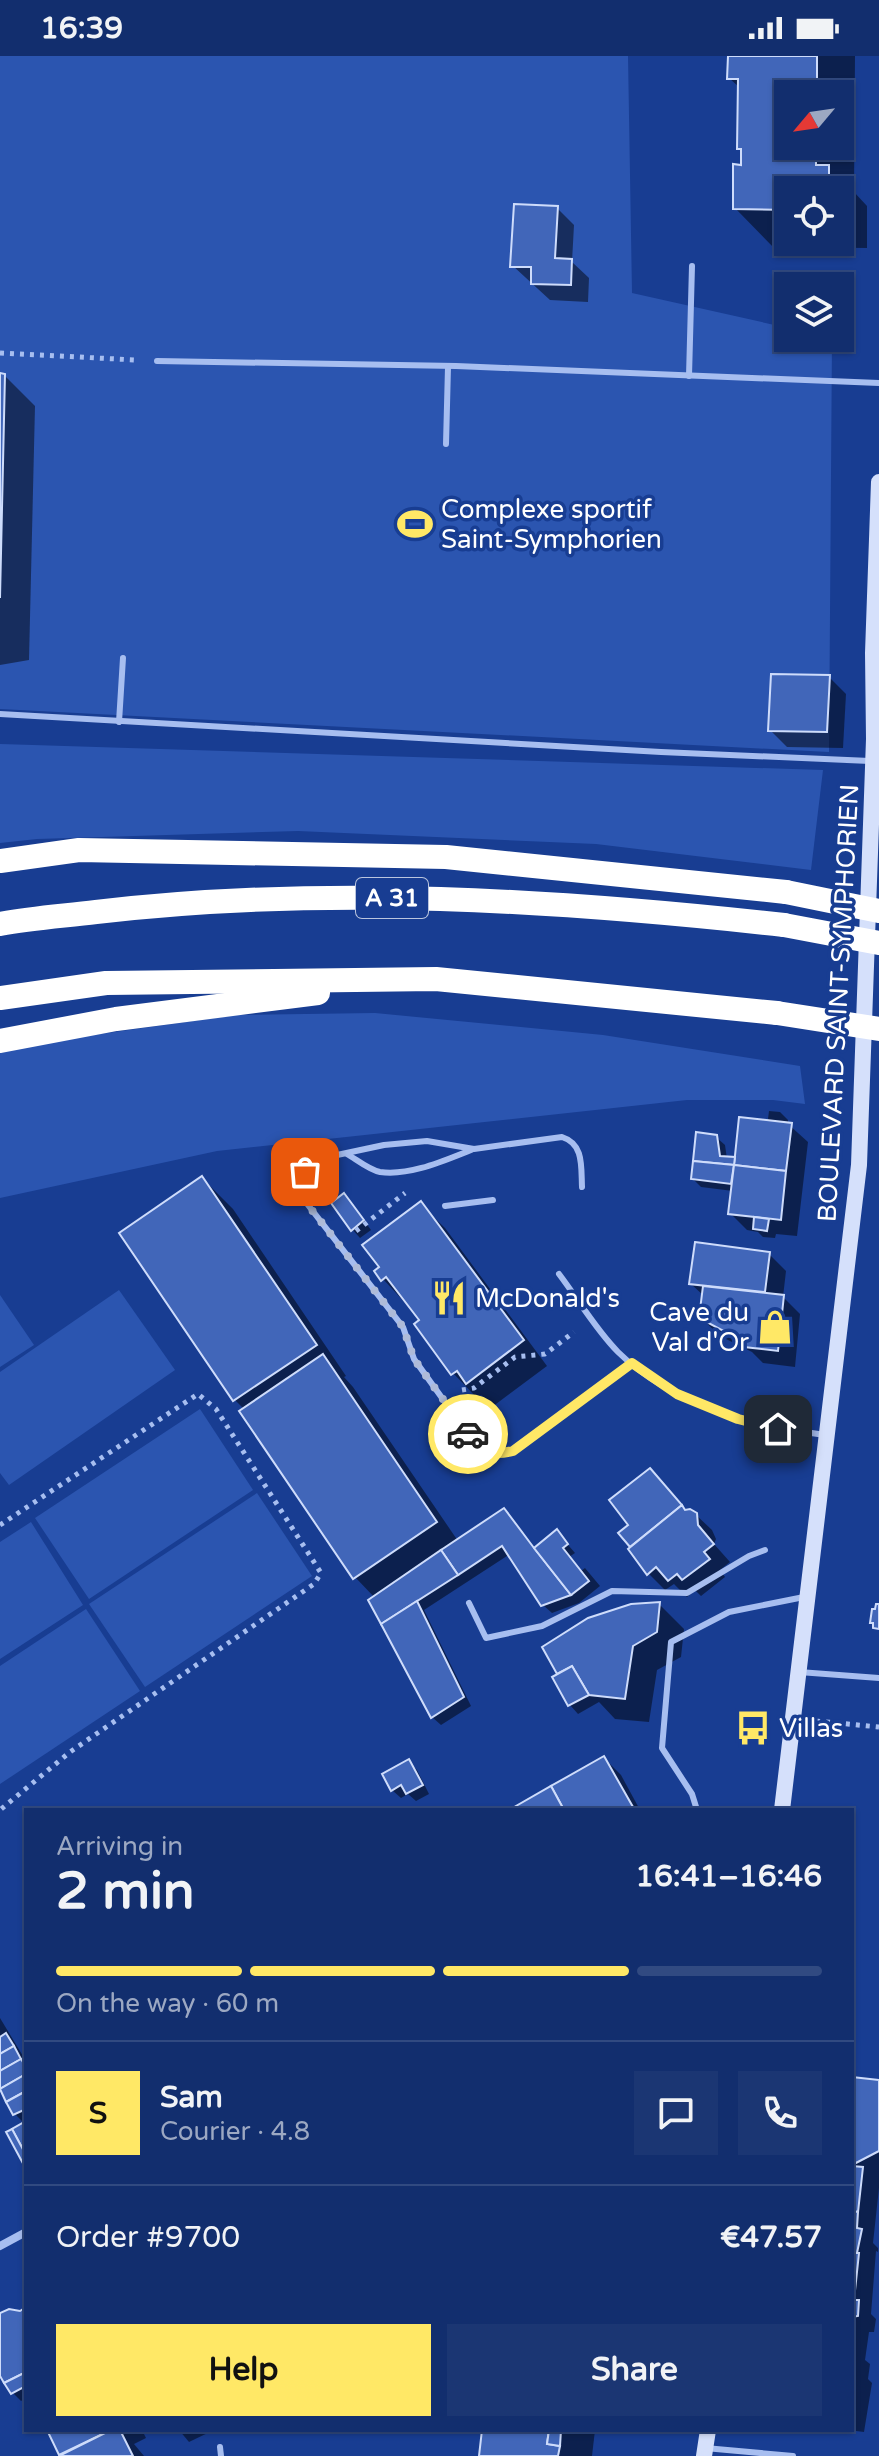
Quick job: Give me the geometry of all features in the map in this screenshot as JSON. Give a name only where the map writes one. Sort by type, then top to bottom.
[{"type":"highway","points":[[0,861],[79,850],[446,857],[786,892],[879,911]]},
{"type":"highway","name":"A 31","points":[[0,924],[153,905],[302,897],[434,899],[592,906],[784,925],[879,943]]},
{"type":"highway","points":[[0,998],[106,983],[436,979],[777,1013],[879,1029]]},
{"type":"highway","points":[[0,1041],[116,1019],[436,979]]},
{"type":"main road","name":"BOULEVARD SAINT-SYMPHORIEN","points":[[782,1808],[859,1165],[873,762],[877,739],[873,653],[879,482]]},
{"type":"main road","points":[[705,2452],[708,2432]]},
{"type":"street","points":[[0,2246],[24,2233]]},
{"type":"lane","points":[[689,376],[692,266]]},
{"type":"lane","points":[[157,361],[448,367],[879,383]]},
{"type":"lane","points":[[446,444],[448,367]]},
{"type":"lane","points":[[119,722],[123,658]]},
{"type":"lane","points":[[0,714],[873,762]]},
{"type":"lane","points":[[346,1153],[377,1172],[429,1167],[474,1149],[562,1137],[572,1140],[579,1150],[582,1187]]},
{"type":"lane","points":[[474,1149],[427,1141],[384,1145],[323,1158],[305,1172],[301,1196],[403,1327],[414,1359],[478,1448],[496,1455],[513,1451],[632,1363]]},
{"type":"lane","points":[[445,1206],[493,1200]]},
{"type":"lane","points":[[559,1274],[617,1351],[677,1394],[738,1419],[778,1429],[825,1435]]},
{"type":"lane","points":[[469,1603],[486,1638],[542,1626],[612,1591],[687,1593],[749,1556],[765,1550]]},
{"type":"lane","points":[[696,1808],[692,1794],[662,1748],[671,1642],[729,1612],[807,1597]]},
{"type":"lane","points":[[798,1672],[879,1678]]},
{"type":"lane","points":[[220,2447],[221,2456]]},
{"type":"lane","points":[[705,2452],[793,2456]]},
{"type":"path","points":[[0,353],[157,361]]},
{"type":"path","points":[[340,1244],[407,1192]]},
{"type":"path","points":[[445,1403],[463,1390],[474,1388],[515,1357],[545,1354],[578,1329]]},
{"type":"path","points":[[0,1525],[198,1394],[216,1409],[321,1573],[314,1584],[70,1752],[0,1810]]},
{"type":"path","points":[[792,1719],[879,1727]]},
{"type":"shaded area","name":"Complexe sportif Saint-Symphorien","points":[[0,56],[628,56],[632,293],[774,325],[774,352],[832,352],[829,752],[0,709]]},
{"type":"shaded area","points":[[0,744],[823,770],[811,870],[596,844],[298,831],[37,839],[0,843]]},
{"type":"shaded area","points":[[375,1013],[603,1035],[800,1066],[805,1104],[773,1100],[687,1100],[217,1151],[0,1198],[0,1048],[236,1015]]},
{"type":"shaded area","points":[[119,1290],[175,1370],[9,1485],[0,1473],[0,1372]]},
{"type":"shaded area","points":[[0,1295],[34,1345],[0,1367]]},
{"type":"shaded area","points":[[200,1409],[253,1490],[89,1599],[35,1518]]},
{"type":"shaded area","points":[[257,1493],[312,1576],[145,1687],[89,1604]]},
{"type":"shaded area","points":[[31,1522],[83,1605],[0,1659],[0,1542]]},
{"type":"shaded area","points":[[86,1609],[140,1691],[0,1784],[0,1666]]},
{"type":"building","points":[[728,56],[817,56],[817,80],[774,80],[774,160],[816,160],[816,165],[829,165],[829,176],[774,176],[774,210],[733,209],[733,164],[741,165],[741,149],[737,149],[738,79],[727,79]]},
{"type":"building","points":[[514,204],[558,206],[555,258],[572,259],[571,285],[531,284],[531,267],[510,267]]},
{"type":"building","points":[[0,373],[5,374],[0,598]]},
{"type":"building","points":[[771,674],[830,675],[827,732],[768,731]]},
{"type":"building","points":[[739,1117],[792,1123],[786,1171],[734,1165]]},
{"type":"building","points":[[696,1132],[717,1135],[720,1156],[735,1157],[734,1165],[693,1161]]},
{"type":"building","points":[[693,1161],[734,1165],[731,1184],[691,1179]]},
{"type":"building","points":[[734,1165],[786,1171],[781,1220],[728,1214]]},
{"type":"building","points":[[202,1176],[317,1345],[233,1401],[119,1233]]},
{"type":"building","points":[[344,1193],[364,1220],[351,1231],[331,1203]]},
{"type":"building","points":[[421,1201],[524,1340],[466,1384],[457,1371],[451,1375],[414,1324],[419,1320],[386,1277],[381,1281],[374,1271],[379,1267],[362,1245]]},
{"type":"building","points":[[754,1217],[769,1219],[767,1231],[753,1229]]},
{"type":"building","points":[[695,1242],[770,1252],[765,1292],[689,1284]]},
{"type":"building","points":[[703,1286],[784,1295],[778,1351],[744,1347],[735,1337],[699,1318]]},
{"type":"building","points":[[323,1354],[437,1522],[353,1579],[239,1411]]},
{"type":"building","points":[[650,1468],[682,1505],[630,1547],[618,1533],[628,1525],[609,1500]]},
{"type":"building","points":[[682,1505],[685,1510],[697,1513],[698,1525],[714,1544],[704,1552],[710,1559],[682,1580],[677,1574],[668,1581],[656,1567],[647,1575],[628,1549]]},
{"type":"building","points":[[504,1508],[571,1595],[541,1606],[502,1546],[458,1575],[441,1550]]},
{"type":"building","points":[[557,1529],[568,1544],[563,1548],[589,1581],[571,1595],[534,1548]]},
{"type":"building","points":[[441,1550],[458,1575],[381,1624],[368,1600]]},
{"type":"building","points":[[417,1601],[464,1697],[431,1718],[381,1624]]},
{"type":"building","points":[[660,1602],[657,1632],[633,1646],[625,1699],[589,1695],[572,1666],[557,1674],[542,1647],[588,1618],[631,1604]]},
{"type":"building","points":[[876,1604],[879,1604],[879,1629],[873,1628],[873,1623],[870,1623]]},
{"type":"building","points":[[572,1666],[589,1695],[568,1706],[552,1677]]},
{"type":"building","points":[[604,1756],[633,1807],[563,1808],[551,1786]]},
{"type":"building","points":[[409,1759],[423,1785],[406,1794],[401,1785],[391,1791],[382,1774]]},
{"type":"building","points":[[551,1786],[563,1808],[512,1808]]},
{"type":"building","points":[[6,2033],[14,2046],[0,2054],[0,2037]]},
{"type":"building","points":[[14,2046],[21,2059],[0,2071],[0,2054]]},
{"type":"building","points":[[21,2059],[24,2064],[24,2075],[0,2089],[0,2071]]},
{"type":"building","points":[[24,2075],[24,2092],[6,2102],[0,2089]]},
{"type":"building","points":[[854,2077],[879,2080],[879,2151],[854,2164]]},
{"type":"building","points":[[24,2092],[24,2110],[13,2115],[6,2102]]},
{"type":"building","points":[[24,2122],[24,2151],[12,2129]]},
{"type":"building","points":[[12,2129],[24,2151],[24,2165],[6,2132]]},
{"type":"building","points":[[854,2166],[863,2167],[858,2212],[854,2211]]},
{"type":"building","points":[[854,2211],[858,2212],[857,2228],[862,2229],[857,2253],[854,2253]]},
{"type":"building","points":[[854,2253],[859,2253],[854,2300]]},
{"type":"building","points":[[854,2300],[859,2300],[858,2316],[854,2317]]},
{"type":"building","points":[[24,2308],[24,2373],[4,2383],[0,2376],[0,2313],[9,2309],[20,2311]]},
{"type":"building","points":[[24,2373],[24,2387],[11,2394],[4,2383]]},
{"type":"building","points":[[48,2432],[107,2432],[59,2455]]},
{"type":"building","points":[[107,2432],[121,2432],[133,2456],[59,2456]]},
{"type":"building","points":[[482,2432],[549,2432],[547,2444],[560,2446],[558,2456],[479,2456]]},
{"type":"building","points":[[549,2432],[561,2432],[560,2446],[547,2444]]},
{"type":"way so far","points":[[305,1172],[301,1196],[403,1327],[414,1359],[468,1434]]},
{"type":"place","name":"Complexe sportif Saint-Symphorien","points":[[415,524]]},
{"type":"place","name":"McDonald's","points":[[449,1298]]},
{"type":"place","name":"Cave du Val d'Or","points":[[775,1327]]},
{"type":"place","name":"Villas","points":[[753,1728]]},
{"type":"route","points":[[468,1434],[478,1448],[496,1455],[513,1451],[632,1363],[677,1394],[738,1419],[778,1429]]}]
